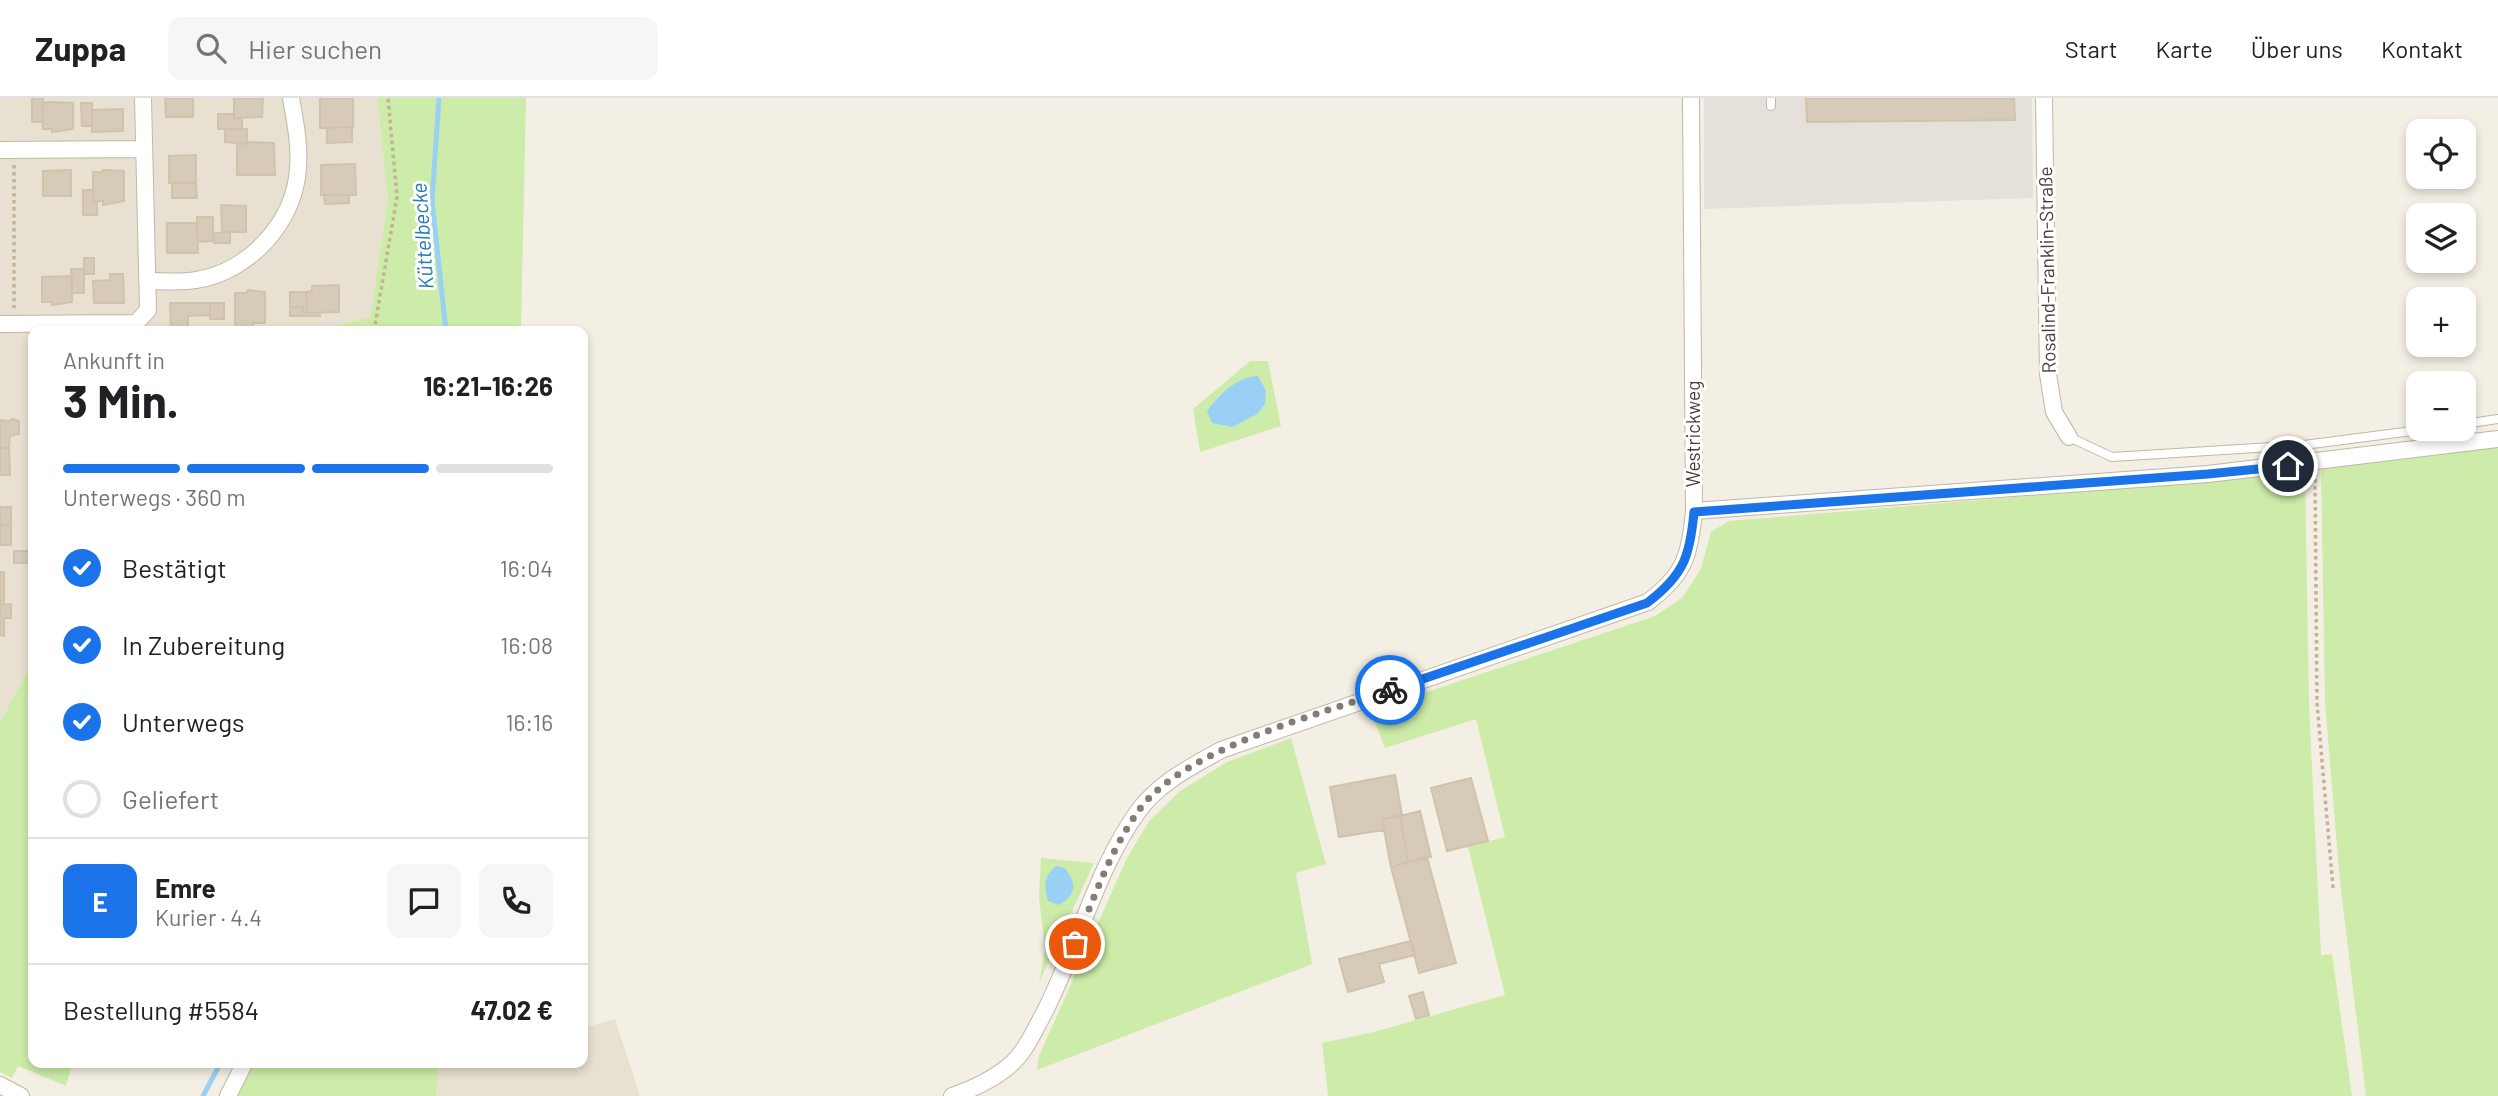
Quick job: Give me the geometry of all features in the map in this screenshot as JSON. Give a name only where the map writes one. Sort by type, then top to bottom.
[{"type":"street","points":[[7,324],[136,323],[148,310],[143,98]]},
{"type":"street","points":[[147,281],[195,281],[231,269],[265,242],[279,225],[291,197],[298,170],[298,144],[291,98]]},
{"type":"street","name":"Westrickweg","points":[[952,1096],[982,1086],[1011,1065],[1029,1041],[1057,987],[1111,857],[1140,808],[1170,778],[1220,750],[1647,603],[1669,586],[1684,562],[1691,542],[1694,512],[1691,98]]},
{"type":"street","name":"Rosalind-Franklin-Straße","points":[[2044,98],[2048,374],[2053,412],[2069,437]]},
{"type":"street","points":[[7,150],[144,149]]},
{"type":"street","points":[[1694,512],[2208,474],[2498,439]]},
{"type":"street","points":[[228,1096],[242,1068]]},
{"type":"street","points":[[0,1084],[21,1096]]},
{"type":"lane","points":[[2476,422],[2498,419]]},
{"type":"lane","points":[[2069,437],[2112,457],[2304,446],[2406,432]]},
{"type":"path","points":[[374,326],[397,198],[388,98]]},
{"type":"path","points":[[7,150],[7,324]]},
{"type":"path","points":[[2315,463],[2317,703],[2333,888]]},
{"type":"shaded area","points":[[0,98],[377,98],[388,199],[370,317],[335,326],[28,326],[28,670],[0,722]]},
{"type":"shaded area","points":[[1704,98],[2032,98],[2033,198],[1704,209]]},
{"type":"shaded area","points":[[615,1019],[640,1096],[436,1096],[438,1068],[588,1068],[588,1027]]},
{"type":"green space","points":[[377,98],[526,98],[521,326],[335,326],[370,317],[388,199]]},
{"type":"green space","points":[[1250,361],[1268,361],[1281,426],[1200,452],[1193,409]]},
{"type":"green space","points":[[2498,446],[2498,1096],[2366,1096],[2340,882],[2325,703],[2321,469]]},
{"type":"green space","points":[[2305,473],[2309,705],[2321,955],[2332,954],[2352,1096],[1328,1096],[1322,1043],[1374,1032],[1505,995],[1468,847],[1505,837],[1476,719],[1385,748],[1370,711],[1655,616],[1682,598],[1701,569],[1711,532],[1729,521]]},
{"type":"green space","points":[[28,670],[28,1068],[71,1068],[66,1086],[18,1066],[12,1078],[0,1072],[0,722]]},
{"type":"green space","points":[[1291,738],[1326,864],[1296,873],[1312,964],[1037,1070],[1039,1056],[1126,860],[1149,821],[1180,791],[1227,762]]},
{"type":"green space","points":[[1041,858],[1094,863],[1039,983],[1045,949],[1039,897]]},
{"type":"green space","points":[[251,1068],[438,1068],[436,1096],[237,1096]]},
{"type":"water","points":[[1258,376],[1266,391],[1265,404],[1257,414],[1232,427],[1212,423],[1207,411],[1217,398],[1243,379]]},
{"type":"water","points":[[1056,866],[1065,868],[1073,884],[1072,893],[1059,905],[1048,901],[1045,886],[1049,874]]},
{"type":"building","points":[[32,98],[43,98],[43,122],[32,122]]},
{"type":"building","points":[[165,98],[193,98],[193,117],[166,117]]},
{"type":"building","points":[[234,98],[263,98],[262,117],[234,118]]},
{"type":"building","points":[[320,98],[353,98],[353,127],[320,128]]},
{"type":"building","points":[[1806,98],[2014,98],[2015,120],[1807,122]]},
{"type":"building","points":[[42,103],[73,103],[73,129],[52,132],[52,129],[43,129]]},
{"type":"building","points":[[81,103],[92,103],[92,126],[82,126]]},
{"type":"building","points":[[123,109],[123,131],[92,132],[92,110]]},
{"type":"building","points":[[218,114],[234,114],[234,118],[242,118],[242,129],[218,129]]},
{"type":"building","points":[[352,127],[352,142],[327,143],[327,128]]},
{"type":"building","points":[[225,129],[247,129],[247,144],[225,142]]},
{"type":"building","points":[[274,143],[275,175],[237,175],[237,144]]},
{"type":"building","points":[[196,155],[196,183],[169,183],[169,156]]},
{"type":"building","points":[[355,164],[356,195],[321,195],[321,165]]},
{"type":"building","points":[[71,170],[71,196],[43,196],[43,171]]},
{"type":"building","points":[[124,171],[124,201],[103,205],[103,201],[93,202],[93,172]]},
{"type":"building","points":[[172,183],[196,183],[197,198],[172,198]]},
{"type":"building","points":[[83,190],[93,190],[97,215],[83,215]]},
{"type":"building","points":[[324,195],[349,195],[349,203],[325,204]]},
{"type":"building","points":[[221,205],[246,206],[246,232],[222,232]]},
{"type":"building","points":[[197,217],[213,217],[213,241],[197,242]]},
{"type":"building","points":[[167,223],[197,223],[198,253],[167,253]]},
{"type":"building","points":[[230,232],[230,243],[214,243],[213,233]]},
{"type":"building","points":[[84,258],[94,258],[94,274],[84,274]]},
{"type":"building","points":[[71,269],[84,269],[84,293],[72,293]]},
{"type":"building","points":[[110,274],[123,274],[124,303],[94,303],[93,281],[110,280]]},
{"type":"building","points":[[72,276],[72,302],[52,305],[52,302],[42,302],[42,277]]},
{"type":"building","points":[[339,285],[339,312],[307,313],[306,292],[312,291],[312,286]]},
{"type":"building","points":[[248,290],[265,292],[265,323],[235,326],[235,293],[246,293]]},
{"type":"building","points":[[290,292],[306,292],[307,313],[320,313],[320,316],[304,316],[303,307],[290,307]]},
{"type":"building","points":[[170,303],[210,303],[210,315],[188,316],[188,326],[171,326]]},
{"type":"building","points":[[210,303],[224,303],[224,319],[210,319]]},
{"type":"building","points":[[290,307],[303,307],[304,316],[290,316]]},
{"type":"building","points":[[0,420],[19,421],[19,434],[10,436],[9,448],[0,448]]},
{"type":"building","points":[[0,448],[9,448],[10,475],[0,475]]},
{"type":"building","points":[[0,507],[11,507],[11,525],[0,525]]},
{"type":"building","points":[[0,525],[11,525],[11,545],[0,545]]},
{"type":"building","points":[[14,551],[28,551],[28,563],[14,563]]},
{"type":"building","points":[[0,572],[4,572],[4,605],[0,605]]},
{"type":"building","points":[[11,604],[11,618],[4,618],[4,636],[0,635],[0,605]]},
{"type":"building","points":[[1395,775],[1402,815],[1382,819],[1384,830],[1339,837],[1330,787]]},
{"type":"building","points":[[1471,778],[1488,841],[1447,851],[1431,788]]},
{"type":"building","points":[[1420,811],[1431,857],[1408,862],[1400,816]]},
{"type":"building","points":[[1400,816],[1408,862],[1391,867],[1382,819]]},
{"type":"building","points":[[1427,857],[1456,963],[1419,973],[1391,867]]},
{"type":"building","points":[[1411,941],[1415,955],[1379,964],[1384,982],[1348,992],[1339,959]]},
{"type":"building","points":[[1423,992],[1429,1015],[1416,1019],[1409,996]]},
{"type":"waterway","name":"Küttelbecke","points":[[439,98],[432,201],[445,326]]},
{"type":"waterway","name":"Küttelbecke","points":[[203,1096],[218,1068]]},
{"type":"way so far","points":[[1075,944],[1111,857],[1140,808],[1170,778],[1220,750],[1390,690]]},
{"type":"route","points":[[1390,690],[1647,603],[1669,586],[1684,562],[1691,542],[1694,512],[2288,466]]}]
